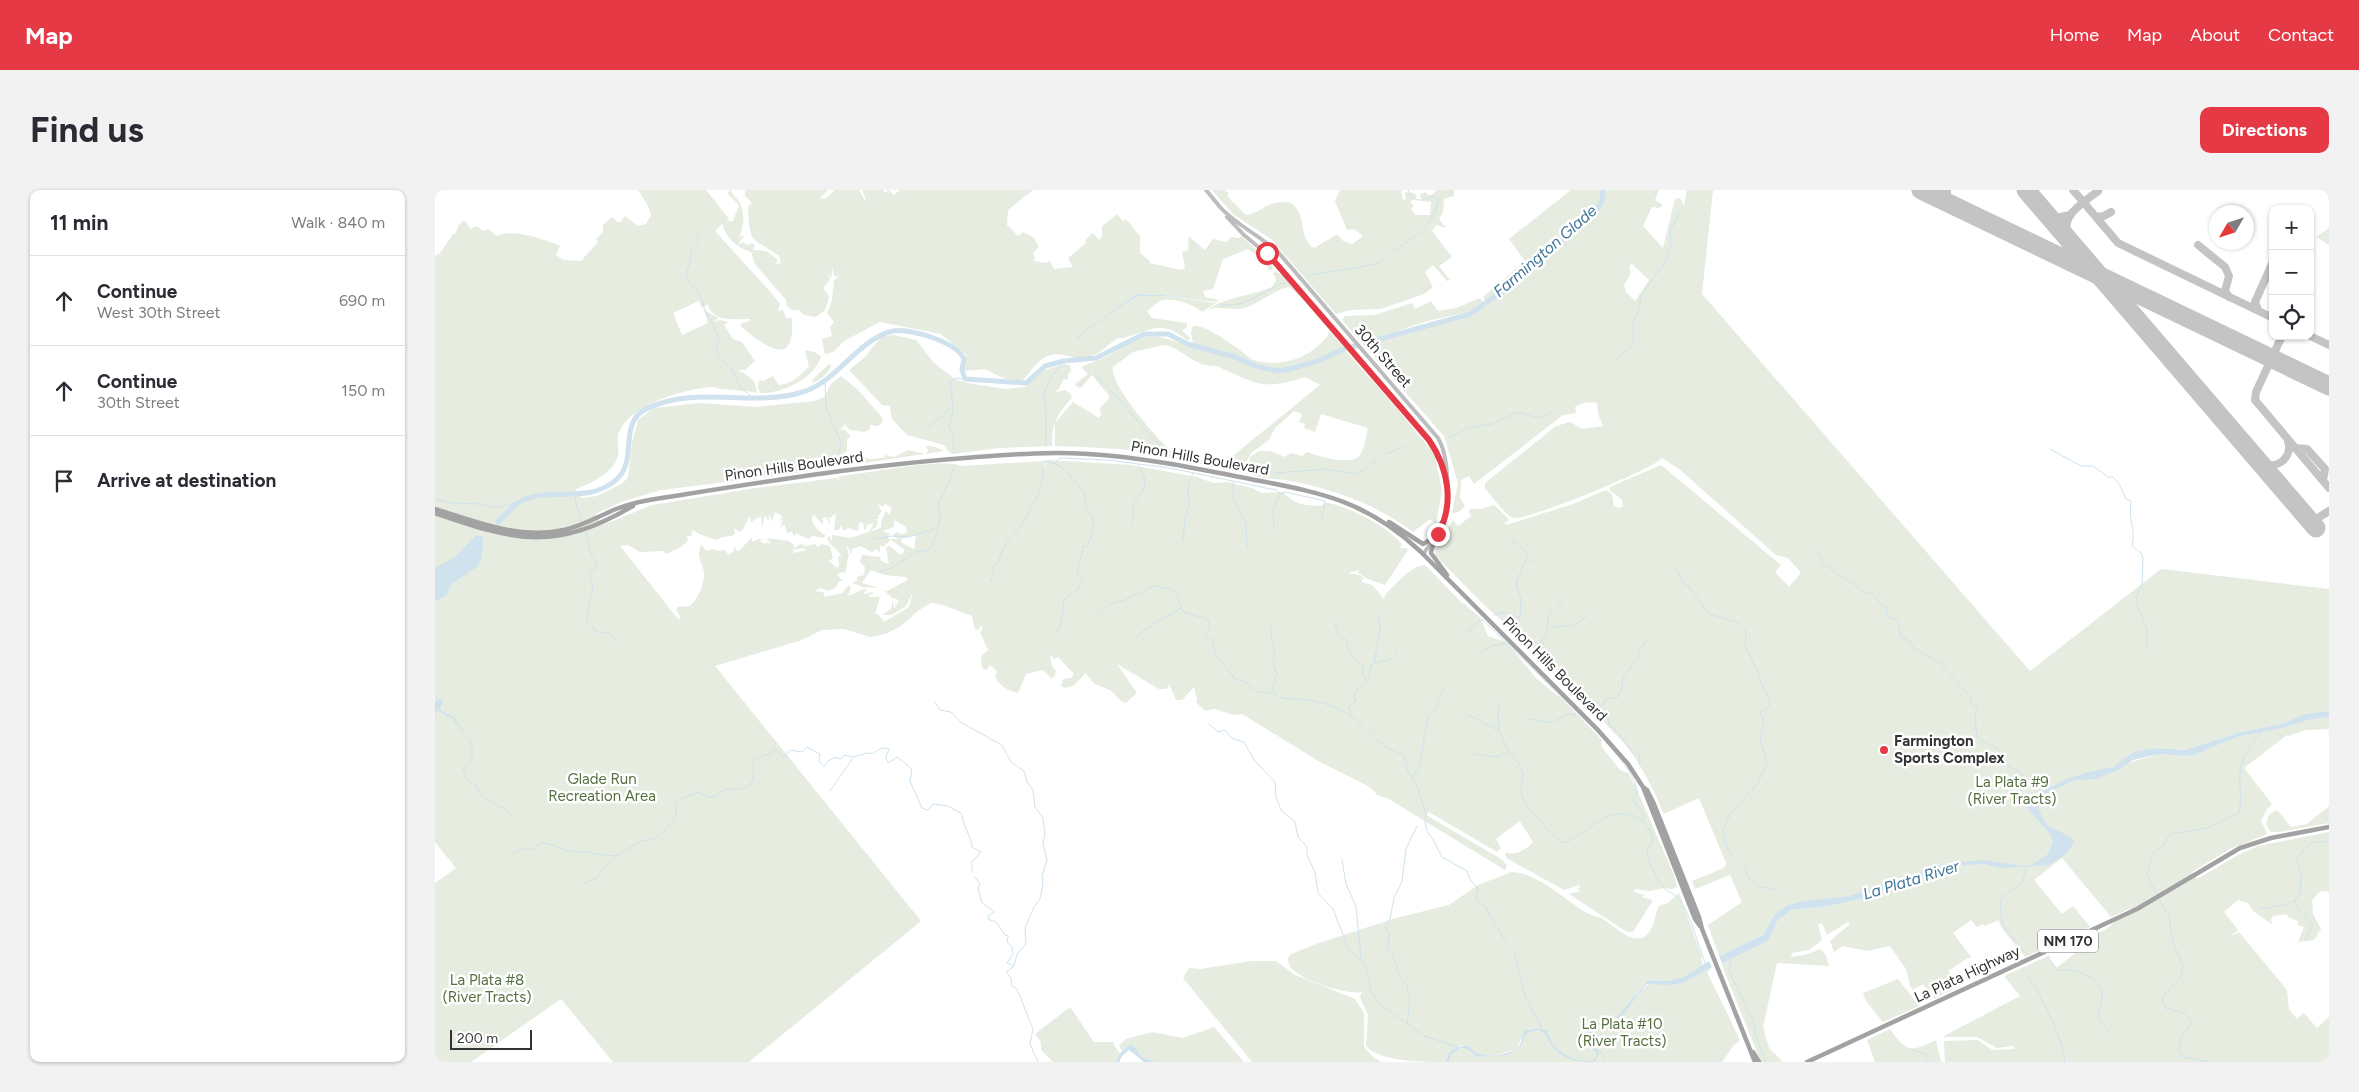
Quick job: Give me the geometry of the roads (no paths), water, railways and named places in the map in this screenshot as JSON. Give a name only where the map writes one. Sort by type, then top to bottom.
[{"type":"highway","name":"Pinon Hills Boulevard","points":[[435,509],[501,530],[537,533],[565,530],[615,510],[680,495],[899,463],[1002,455],[1078,454],[1121,456],[1173,464],[1315,492],[1354,505],[1372,514],[1407,539],[1423,554],[1597,729],[1628,764],[1647,790],[1755,1062]]},
{"type":"highway","name":"Pinon Hills Boulevard","points":[[435,513],[493,532],[523,538],[546,538],[580,531],[636,504]]},
{"type":"highway","points":[[1372,514],[1394,524],[1423,544],[1430,540],[1445,518]]},
{"type":"highway","points":[[1443,524],[1440,537],[1432,549],[1432,555],[1451,581],[1479,612]]},
{"type":"highway","name":"La Plata Highway","points":[[1807,1062],[2137,909],[2240,848],[2271,838],[2329,827]]},
{"type":"highway","name":"Pinon Hills Boulevard","points":[[1751,1048],[1759,1062]]},
{"type":"main road","points":[[1206,190],[1236,228],[1274,260],[1429,440],[1437,452],[1446,474]]},
{"type":"main road","name":"30th Street","points":[[1219,206],[1229,216],[1263,239],[1278,252],[1433,431],[1445,451],[1447,500],[1445,518],[1435,539],[1423,554]]},
{"type":"water","points":[[1137,294],[1163,295],[1217,302],[1165,296],[1137,296],[1085,331],[1077,340],[1077,337],[1084,331]]},
{"type":"water","points":[[475,536],[483,536],[482,557],[478,566],[452,584],[446,596],[435,601],[435,568],[455,557]]},
{"type":"water","points":[[443,699],[440,710],[455,718],[469,740],[453,719],[437,710],[435,716],[435,701]]},
{"type":"water","name":"La Plata River","points":[[2329,711],[2329,717],[2240,736],[2194,755],[2158,754],[2133,760],[2120,769],[2096,779],[2074,780],[2045,795],[2038,809],[2047,825],[2072,838],[2074,843],[2065,855],[2049,865],[2001,868],[1985,864],[1964,865],[1943,869],[1865,898],[1829,906],[1791,910],[1778,920],[1768,941],[1722,963],[1719,956],[1763,935],[1775,914],[1787,905],[1803,901],[1849,896],[1944,864],[1984,860],[2022,866],[2031,865],[2047,855],[2053,843],[2050,834],[2024,804],[2031,797],[2067,779],[2113,767],[2130,754],[2138,751],[2158,748],[2185,750],[2241,732],[2281,724],[2305,714]]},
{"type":"water","points":[[1709,961],[1712,967],[1683,983],[1670,985],[1647,984],[1619,1019],[1612,1024],[1604,1026],[1595,1025],[1592,1027],[1589,1043],[1596,1048],[1599,1054],[1595,1062],[1570,1059],[1564,1056],[1554,1049],[1545,1035],[1536,1030],[1526,1034],[1521,1046],[1507,1055],[1477,1057],[1467,1049],[1460,1048],[1451,1055],[1449,1062],[1446,1062],[1448,1055],[1460,1047],[1468,1046],[1481,1055],[1499,1055],[1510,1052],[1521,1043],[1524,1031],[1535,1028],[1546,1030],[1556,1048],[1565,1055],[1576,1059],[1593,1061],[1597,1055],[1594,1050],[1587,1046],[1586,1033],[1593,1022],[1604,1023],[1615,1019],[1648,980],[1668,981],[1684,977]]},
{"type":"water","points":[[1129,1045],[1134,1046],[1142,1058],[1157,1062],[1144,1062],[1129,1050],[1122,1056],[1119,1062],[1116,1062],[1120,1053]]},
{"type":"waterway","points":[[1306,276],[1377,263],[1418,234],[1428,224],[1439,199],[1431,196],[1424,200],[1414,199],[1411,198],[1408,190]]},
{"type":"waterway","name":"Farmington Glade","points":[[1365,343],[1470,314],[1518,280],[1567,234],[1596,210],[1602,201],[1603,190]]},
{"type":"waterway","points":[[1617,358],[1633,345],[1633,321],[1638,311],[1641,296],[1665,262],[1671,246],[1670,230],[1678,218],[1679,210]]},
{"type":"waterway","points":[[697,234],[699,241],[692,248],[687,270],[687,280],[700,294],[705,311],[719,338],[716,348],[718,356],[732,369],[740,387],[754,399]]},
{"type":"waterway","points":[[1219,304],[1238,304],[1288,282]]},
{"type":"waterway","name":"Farmington Glade","points":[[498,522],[523,500],[535,496],[595,491],[606,487],[617,479],[623,471],[626,462],[633,423],[638,415],[646,409],[684,398],[764,398],[803,392],[827,379],[869,342],[893,331],[921,334],[952,347],[964,359],[962,370],[965,379],[1026,383],[1045,366],[1064,361],[1096,358],[1144,334],[1168,334],[1188,344],[1235,357],[1256,366],[1275,371],[1286,370],[1318,361],[1344,349]]},
{"type":"waterway","name":"Farmington Glade","points":[[1351,347],[1356,346]]},
{"type":"waterway","points":[[1046,446],[1044,395],[1049,380],[1064,361]]},
{"type":"waterway","points":[[1094,372],[1170,457],[1243,466]]},
{"type":"waterway","points":[[954,453],[953,436],[949,426],[952,409],[950,381],[956,378],[965,379]]},
{"type":"waterway","points":[[825,382],[826,408],[841,442],[837,464]]},
{"type":"waterway","points":[[927,428],[952,407]]},
{"type":"waterway","points":[[1449,437],[1469,428],[1492,424],[1515,413],[1538,418],[1551,412]]},
{"type":"waterway","points":[[1385,454],[1404,447]]},
{"type":"waterway","points":[[2050,449],[2081,466],[2093,466],[2108,477],[2113,477],[2120,485],[2126,499],[2131,501],[2132,546],[2142,554],[2143,559],[2142,586],[2136,597],[2147,629],[2147,650]]},
{"type":"waterway","points":[[1248,467],[1277,473],[1324,469],[1355,474],[1367,468],[1379,457]]},
{"type":"waterway","points":[[1055,464],[1061,458],[1108,460],[1170,468],[1277,490],[1280,494],[1285,492],[1325,501],[1322,518]]},
{"type":"waterway","points":[[991,582],[994,571],[992,567],[998,562],[1005,544],[1022,525],[1040,491],[1045,460]]},
{"type":"waterway","points":[[1045,461],[1058,465],[1069,474],[1085,494],[1086,509],[1092,516],[1094,529],[1087,547],[1084,546],[1077,572],[1083,578],[1079,588],[1064,600],[1061,623],[1057,632]]},
{"type":"waterway","points":[[1133,524],[1133,504],[1145,486],[1144,477],[1138,464]]},
{"type":"waterway","points":[[880,571],[887,570],[909,556],[920,551],[926,551],[932,546],[940,517],[938,503],[950,480],[955,465]]},
{"type":"waterway","points":[[1183,541],[1185,519],[1189,505],[1188,485],[1193,473]]},
{"type":"waterway","points":[[839,477],[839,482]]},
{"type":"waterway","points":[[1233,482],[1233,498],[1246,523],[1247,547]]},
{"type":"waterway","points":[[577,495],[575,499],[581,521]]},
{"type":"waterway","points":[[1274,531],[1273,508],[1280,495]]},
{"type":"waterway","points":[[435,499],[450,503],[482,504],[495,508],[519,502]]},
{"type":"waterway","points":[[873,539],[893,536],[908,537],[934,529],[938,525]]},
{"type":"waterway","points":[[586,533],[591,555],[596,561],[595,569],[589,574],[592,591],[587,622],[593,626],[595,632],[610,634],[615,638],[616,642]]},
{"type":"waterway","points":[[1511,539],[1528,554],[1516,583],[1521,599],[1520,617]]},
{"type":"waterway","points":[[1813,549],[1820,555],[1823,564],[1865,592],[1873,594],[1882,606],[1887,607],[1886,616],[1898,621],[1901,637],[1909,640],[1914,648],[1940,663],[1970,696],[1972,704],[1978,708],[1975,716],[1977,736],[1980,740],[1998,749],[2008,766],[2020,772],[2039,793]]},
{"type":"waterway","points":[[1527,563],[1533,560]]},
{"type":"waterway","points":[[1675,569],[1680,575],[1682,582],[1689,587],[1709,614],[1739,623],[1746,630],[1745,647],[1759,674],[1763,689],[1769,697],[1770,707],[1760,712],[1764,722],[1760,739],[1767,763],[1758,783],[1730,814],[1723,830],[1728,851],[1745,868],[1750,880],[1757,886],[1776,890]]},
{"type":"waterway","points":[[1099,614],[1110,604],[1125,600],[1154,586],[1172,589],[1177,594],[1184,612],[1209,620],[1209,629],[1205,636],[1213,640],[1215,654],[1236,680],[1245,681],[1259,693],[1267,692],[1285,699],[1314,701],[1340,709],[1354,718],[1382,744],[1403,755],[1408,771],[1417,786],[1426,814],[1425,824],[1428,833],[1442,857],[1467,871],[1470,879],[1478,889],[1476,901],[1485,906],[1505,942],[1514,951],[1525,996],[1542,1029]]},
{"type":"waterway","points":[[1544,645],[1541,641],[1547,633],[1548,615],[1566,598]]},
{"type":"waterway","points":[[1137,637],[1142,631],[1181,608]]},
{"type":"waterway","points":[[1494,615],[1505,612],[1520,618],[1519,627],[1532,640],[1548,650],[1548,655],[1559,674],[1582,697],[1594,701],[1602,708],[1610,726],[1631,750],[1640,755],[1639,764]]},
{"type":"waterway","points":[[1374,663],[1380,629],[1378,613]]},
{"type":"waterway","points":[[1548,631],[1553,627],[1573,626],[1587,616]]},
{"type":"waterway","points":[[1462,637],[1480,620],[1483,620],[1600,735]]},
{"type":"waterway","points":[[1335,624],[1339,635],[1347,640],[1348,648],[1352,655],[1363,666],[1363,675],[1368,683],[1358,688],[1354,697],[1356,700],[1349,708],[1352,716]]},
{"type":"waterway","points":[[1271,625],[1275,655],[1273,663],[1277,673],[1273,687],[1274,693]]},
{"type":"waterway","points":[[1602,706],[1606,699],[1618,697],[1622,688],[1623,677],[1638,659],[1640,650],[1645,642]]},
{"type":"waterway","points":[[1481,653],[1491,646],[1507,643]]},
{"type":"waterway","points":[[1368,678],[1372,664],[1391,659],[1397,653]]},
{"type":"waterway","points":[[1412,778],[1419,768],[1428,716],[1433,713],[1444,689]]},
{"type":"waterway","points":[[435,695],[440,700]]},
{"type":"waterway","points":[[935,702],[940,710],[951,712],[962,723],[1002,745],[1011,762],[1024,771],[1027,782],[1033,790],[1035,807],[1043,818],[1045,834],[1043,843],[1047,860],[1042,876],[1043,884],[1040,899],[1034,907],[1025,928],[1026,944],[1017,954],[1014,966]]},
{"type":"waterway","points":[[1499,730],[1498,707],[1502,703]]},
{"type":"waterway","points":[[1467,714],[1499,731],[1509,752],[1519,763],[1523,774],[1521,793],[1525,803],[1560,841],[1565,843],[1612,815],[1632,815],[1644,821]]},
{"type":"waterway","points":[[1528,719],[1552,723],[1565,714],[1576,715]]},
{"type":"waterway","points":[[1209,724],[1218,732],[1225,730],[1231,738],[1244,742],[1254,760],[1275,782],[1276,797],[1281,810],[1295,822],[1298,837],[1307,847],[1307,855],[1315,872],[1318,893],[1333,909],[1349,950],[1361,960],[1366,968],[1371,991],[1382,1006],[1425,1036],[1457,1047]]},
{"type":"waterway","points":[[2157,895],[2147,875],[2152,854],[2162,847],[2170,834],[2207,828],[2239,813],[2242,761],[2262,731]]},
{"type":"waterway","points":[[469,740],[472,756],[463,768],[467,780],[476,785],[480,794],[499,807],[503,807],[511,815]]},
{"type":"waterway","points":[[513,853],[522,849],[531,850],[542,843],[570,851],[588,851],[595,854],[615,856],[641,841],[656,838],[676,816],[676,804],[681,799],[699,792],[708,797],[713,797],[726,789],[746,787],[752,781],[754,760],[771,754],[774,748],[784,757],[790,750],[802,752],[807,747],[820,754],[819,761],[824,767],[828,761],[835,757],[840,759],[845,755],[853,757],[867,753],[873,754],[884,748],[889,749],[886,757],[888,763],[897,757],[912,769],[910,781],[922,808],[927,810],[934,804],[948,806],[962,814],[972,847],[981,852],[972,862],[972,872]]},
{"type":"waterway","points":[[1612,749],[1631,775],[1637,793]]},
{"type":"waterway","points":[[1475,754],[1496,757],[1507,752]]},
{"type":"waterway","points":[[830,791],[853,758]]},
{"type":"waterway","points":[[1638,791],[1633,799],[1641,811],[1644,822],[1653,838],[1647,852],[1651,866],[1663,887],[1677,897],[1683,905],[1691,921],[1705,963]]},
{"type":"waterway","points":[[1407,1023],[1410,1000],[1407,985],[1400,978],[1393,956],[1388,949],[1389,933],[1385,927],[1390,919],[1394,898],[1402,881],[1406,849],[1417,826]]},
{"type":"waterway","points":[[2305,939],[2313,925],[2296,906],[2295,901],[2300,894],[2301,873],[2296,859],[2311,843],[2329,841]]},
{"type":"waterway","points":[[585,883],[597,878],[604,867],[615,856]]},
{"type":"waterway","points":[[1342,860],[1346,884],[1356,906],[1361,958]]},
{"type":"waterway","points":[[2024,952],[2005,929],[2000,909],[2001,898],[2023,881],[2025,870],[2028,867]]},
{"type":"waterway","points":[[975,877],[980,884],[978,888],[982,903],[995,912],[989,915],[988,919],[996,922],[1005,935],[1008,936],[1007,942],[1012,947],[1013,954],[1007,963],[1014,966],[1006,972],[1011,978],[1012,986],[1017,989],[1033,1029],[1030,1044],[1038,1062]]},
{"type":"waterway","points":[[2159,899],[2169,916],[2173,943],[2183,965],[2181,977],[2165,994],[2162,1001],[2165,1008],[2185,1013],[2192,1022],[2181,1038],[2179,1048],[2183,1057],[2208,1062]]},
{"type":"waterway","points":[[2260,909],[2284,905],[2294,901]]},
{"type":"waterway","points":[[2048,957],[2058,971],[2070,970],[2084,974],[2096,981],[2102,991],[2098,1019],[2110,1032]]},
{"type":"waterway","points":[[1731,959],[1729,971],[1755,1026],[1755,1035],[1766,1062]]},
{"type":"waterway","points":[[2027,975],[2057,1032],[2062,1045],[2064,1062]]},
{"type":"waterway","points":[[1596,1049],[1602,1053],[1605,1062]]},
{"type":"waterway","points":[[1910,1049],[1925,1054],[1929,1062]]},
{"type":"place","name":"Farmington Sports Complex","points":[[1884,750]]},
{"type":"park label","name":"Glade Run Recreation Area","points":[[602,788]]},
{"type":"park label","name":"La Plata #9 (River Tracts)","points":[[2012,790]]},
{"type":"park label","name":"La Plata #8 (River Tracts)","points":[[487,988]]},
{"type":"park label","name":"La Plata #10 (River Tracts)","points":[[1622,1032]]}]
